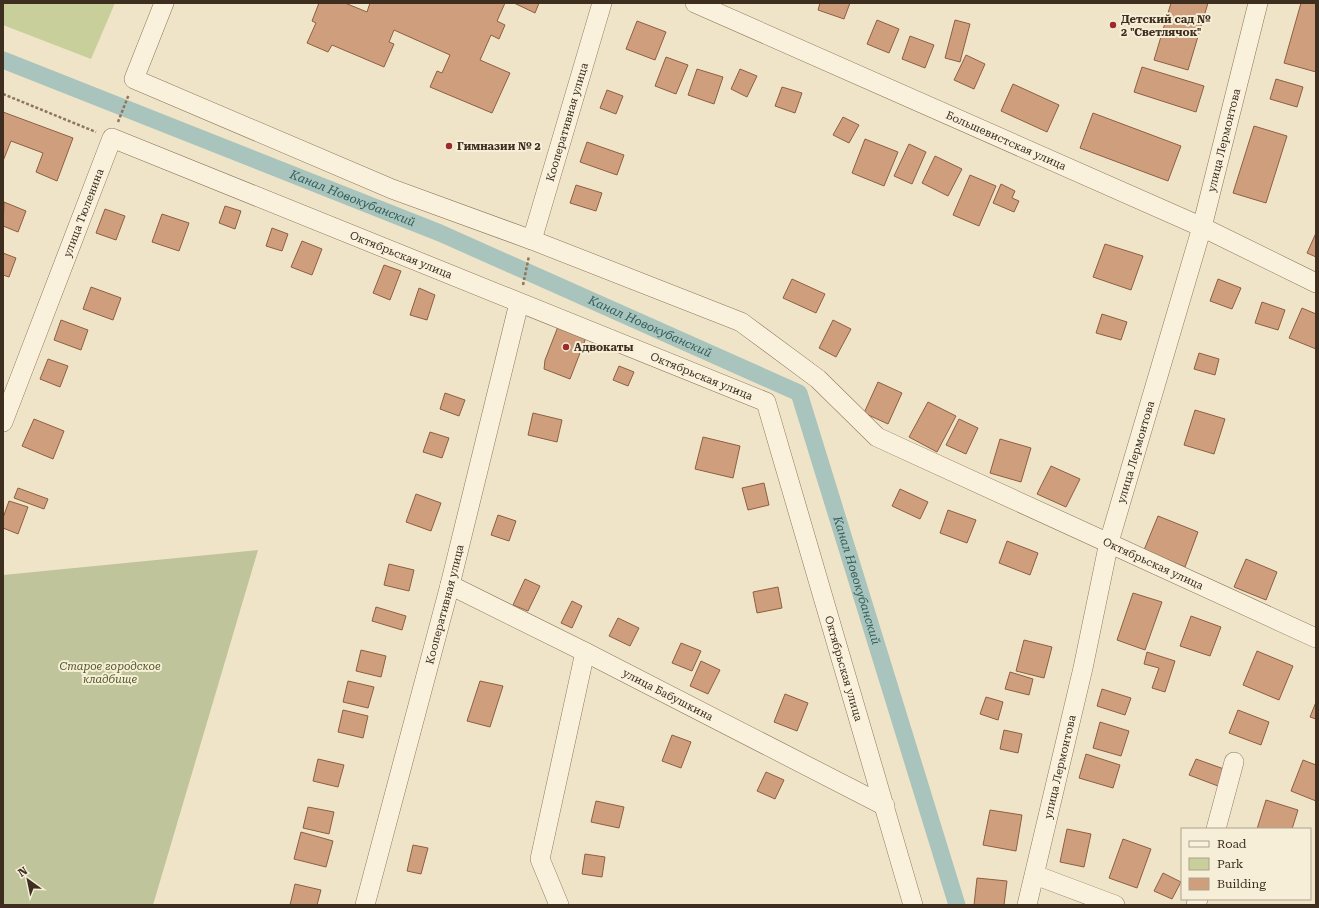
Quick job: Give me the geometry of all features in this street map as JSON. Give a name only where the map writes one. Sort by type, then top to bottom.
[{"type":"street","points":[[134,79],[164,3]]},
{"type":"street","name":"Кооперативная улица","points":[[532,240],[602,3]]},
{"type":"street","name":"Большевистская улица","points":[[695,3],[1202,227],[1316,282]]},
{"type":"street","name":"улица Лермонтова","points":[[1027,905],[1083,668],[1109,542],[1202,227],[1258,3]]},
{"type":"street","name":"Октябрьская улица","points":[[134,79],[392,189],[532,240],[741,322],[818,380],[877,437],[1316,638]]},
{"type":"street","name":"Октябрьская улица","points":[[112,138],[766,402],[885,806]]},
{"type":"street","name":"улица Тюленина","points":[[3,422],[112,138]]},
{"type":"street","name":"Кооперативная улица","points":[[365,905],[450,585],[519,303]]},
{"type":"street","name":"улица Бабушкина","points":[[450,585],[585,652],[885,806]]},
{"type":"street","points":[[559,905],[540,859],[585,652]]},
{"type":"street","points":[[1216,828],[1234,762]]},
{"type":"street","points":[[885,806],[913,905]]},
{"type":"street","points":[[1035,875],[1115,905]]},
{"type":"path","points":[[3,94],[112,138],[134,79]]},
{"type":"path","points":[[519,303],[532,240]]},
{"type":"green space","points":[[3,3],[115,3],[91,59],[3,25]]},
{"type":"green space","name":"Старое городское кладбище","points":[[258,550],[153,905],[3,905],[3,575]]},
{"type":"building","points":[[319,3],[345,3],[367,12],[370,3],[505,3],[497,21],[505,25],[499,39],[491,35],[480,60],[510,73],[492,113],[430,87],[437,71],[442,73],[450,55],[394,30],[389,42],[394,44],[384,67],[332,45],[328,52],[307,43],[316,23],[312,21]]},
{"type":"building","points":[[514,3],[539,3],[535,13]]},
{"type":"building","points":[[820,3],[850,3],[844,19],[818,10]]},
{"type":"building","points":[[1171,3],[1208,3],[1188,70],[1154,60]]},
{"type":"building","points":[[1301,3],[1316,3],[1316,72],[1284,63]]},
{"type":"building","points":[[877,20],[899,29],[889,53],[867,44]]},
{"type":"building","points":[[955,20],[970,24],[960,62],[945,58]]},
{"type":"building","points":[[637,21],[666,32],[655,60],[626,49]]},
{"type":"building","points":[[910,36],[934,45],[925,68],[902,59]]},
{"type":"building","points":[[966,55],[985,64],[974,89],[954,80]]},
{"type":"building","points":[[666,57],[688,65],[676,94],[655,86]]},
{"type":"building","points":[[1142,67],[1204,86],[1196,112],[1134,92]]},
{"type":"building","points":[[697,69],[723,77],[714,104],[688,95]]},
{"type":"building","points":[[740,69],[757,76],[747,97],[731,89]]},
{"type":"building","points":[[1276,79],[1303,87],[1297,107],[1270,99]]},
{"type":"building","points":[[1013,84],[1059,105],[1047,132],[1001,111]]},
{"type":"building","points":[[782,87],[802,93],[795,113],[775,106]]},
{"type":"building","points":[[607,90],[623,96],[616,114],[600,108]]},
{"type":"building","points":[[3,112],[73,138],[57,181],[36,172],[43,153],[11,141],[3,161]]},
{"type":"building","points":[[1093,113],[1181,146],[1168,181],[1080,148]]},
{"type":"building","points":[[843,117],[859,125],[849,143],[833,135]]},
{"type":"building","points":[[1254,126],[1287,136],[1266,203],[1233,193]]},
{"type":"building","points":[[865,139],[898,152],[884,186],[852,173]]},
{"type":"building","points":[[587,142],[624,155],[617,175],[580,162]]},
{"type":"building","points":[[909,144],[926,152],[912,184],[894,176]]},
{"type":"building","points":[[935,156],[962,169],[948,196],[922,183]]},
{"type":"building","points":[[970,175],[996,186],[979,226],[953,215]]},
{"type":"building","points":[[1001,184],[1015,191],[1012,198],[1019,201],[1014,212],[993,203]]},
{"type":"building","points":[[576,185],[602,193],[596,211],[570,203]]},
{"type":"building","points":[[4,202],[26,211],[18,232],[3,226]]},
{"type":"building","points":[[225,206],[241,211],[235,229],[219,223]]},
{"type":"building","points":[[105,209],[125,216],[116,240],[96,233]]},
{"type":"building","points":[[162,214],[189,223],[179,251],[152,242]]},
{"type":"building","points":[[272,228],[288,234],[282,251],[266,246]]},
{"type":"building","points":[[1316,233],[1316,257],[1307,253]]},
{"type":"building","points":[[302,241],[322,249],[312,275],[291,267]]},
{"type":"building","points":[[1105,244],[1143,256],[1131,290],[1093,277]]},
{"type":"building","points":[[3,253],[16,258],[9,277],[3,275]]},
{"type":"building","points":[[384,265],[401,271],[390,300],[373,293]]},
{"type":"building","points":[[792,279],[825,294],[816,313],[783,298]]},
{"type":"building","points":[[1218,279],[1241,288],[1232,309],[1210,301]]},
{"type":"building","points":[[91,287],[121,298],[113,320],[83,309]]},
{"type":"building","points":[[419,288],[435,295],[427,320],[410,315]]},
{"type":"building","points":[[1262,302],[1285,310],[1278,330],[1255,323]]},
{"type":"building","points":[[1302,308],[1316,314],[1316,349],[1289,338]]},
{"type":"building","points":[[1102,314],[1127,322],[1121,340],[1096,333]]},
{"type":"building","points":[[61,320],[88,330],[81,350],[54,340]]},
{"type":"building","points":[[833,320],[851,329],[836,357],[819,348]]},
{"type":"building","name":"Адвокаты","points":[[559,324],[587,335],[570,379],[544,369],[545,360]]},
{"type":"building","points":[[1199,353],[1219,359],[1215,375],[1194,369]]},
{"type":"building","points":[[48,359],[68,366],[60,387],[40,379]]},
{"type":"building","points":[[619,366],[634,372],[628,386],[613,380]]},
{"type":"building","points":[[878,382],[902,393],[888,424],[864,413]]},
{"type":"building","points":[[445,393],[465,400],[459,416],[440,409]]},
{"type":"building","points":[[928,402],[956,416],[937,452],[909,437]]},
{"type":"building","points":[[1195,410],[1225,419],[1214,454],[1184,445]]},
{"type":"building","points":[[533,413],[562,420],[557,442],[528,435]]},
{"type":"building","points":[[34,419],[64,431],[53,459],[22,446]]},
{"type":"building","points":[[959,419],[978,428],[966,454],[946,445]]},
{"type":"building","points":[[430,432],[449,438],[442,458],[423,452]]},
{"type":"building","points":[[703,437],[740,446],[733,478],[695,469]]},
{"type":"building","points":[[1000,439],[1031,448],[1021,482],[990,473]]},
{"type":"building","points":[[1051,466],[1080,479],[1066,507],[1037,494]]},
{"type":"building","points":[[764,483],[769,505],[748,510],[742,488]]},
{"type":"building","points":[[18,488],[48,499],[44,509],[14,498]]},
{"type":"building","points":[[900,489],[928,502],[920,519],[892,506]]},
{"type":"building","points":[[416,494],[441,503],[431,531],[406,522]]},
{"type":"building","points":[[9,501],[28,507],[18,534],[3,528],[3,518]]},
{"type":"building","points":[[948,510],[976,520],[967,543],[940,533]]},
{"type":"building","points":[[498,515],[516,521],[509,541],[491,535]]},
{"type":"building","points":[[1158,516],[1198,532],[1185,567],[1144,550]]},
{"type":"building","points":[[1007,541],[1038,553],[1030,575],[999,563]]},
{"type":"building","points":[[1246,559],[1277,572],[1266,600],[1234,587]]},
{"type":"building","points":[[389,564],[414,570],[409,591],[384,585]]},
{"type":"building","points":[[525,579],[540,586],[528,611],[513,605]]},
{"type":"building","points":[[778,587],[782,608],[757,613],[753,592]]},
{"type":"building","points":[[1133,593],[1162,602],[1145,650],[1117,640]]},
{"type":"building","points":[[572,601],[582,606],[572,628],[561,623]]},
{"type":"building","points":[[376,607],[406,616],[402,630],[372,621]]},
{"type":"building","points":[[1191,616],[1221,627],[1210,656],[1180,646]]},
{"type":"building","points":[[618,618],[639,628],[630,646],[609,636]]},
{"type":"building","points":[[1024,640],[1052,647],[1044,678],[1016,671]]},
{"type":"building","points":[[681,643],[701,651],[692,671],[672,663]]},
{"type":"building","points":[[361,650],[386,656],[381,677],[356,671]]},
{"type":"building","points":[[1257,651],[1293,666],[1279,700],[1243,685]]},
{"type":"building","points":[[1147,652],[1175,661],[1165,692],[1152,688],[1159,668],[1144,664]]},
{"type":"building","points":[[701,661],[720,670],[708,694],[690,686]]},
{"type":"building","points":[[1010,672],[1033,679],[1029,695],[1005,689]]},
{"type":"building","points":[[348,681],[374,687],[368,708],[343,702]]},
{"type":"building","points":[[480,681],[503,686],[490,727],[467,721]]},
{"type":"building","points":[[1102,689],[1131,698],[1125,715],[1097,706]]},
{"type":"building","points":[[785,694],[808,703],[797,731],[774,722]]},
{"type":"building","points":[[986,697],[1003,702],[998,720],[980,714]]},
{"type":"building","points":[[1316,702],[1316,719],[1310,717]]},
{"type":"building","points":[[343,710],[368,716],[363,738],[338,732]]},
{"type":"building","points":[[1238,710],[1269,722],[1261,745],[1229,733]]},
{"type":"building","points":[[1100,722],[1129,731],[1121,756],[1093,748]]},
{"type":"building","points":[[1004,730],[1022,734],[1018,753],[1000,749]]},
{"type":"building","points":[[672,735],[691,742],[681,768],[662,761]]},
{"type":"building","points":[[1086,754],[1120,765],[1113,788],[1079,778]]},
{"type":"building","points":[[318,759],[344,765],[338,787],[313,781]]},
{"type":"building","points":[[1196,759],[1224,769],[1218,786],[1189,775]]},
{"type":"building","points":[[1303,760],[1316,765],[1316,801],[1291,791]]},
{"type":"building","points":[[766,772],[784,780],[775,799],[757,791]]},
{"type":"building","points":[[1266,800],[1298,810],[1292,828],[1257,828]]},
{"type":"building","points":[[596,801],[624,807],[619,828],[591,822]]},
{"type":"building","points":[[308,807],[334,812],[329,834],[303,828]]},
{"type":"building","points":[[990,810],[1022,815],[1016,851],[983,845]]},
{"type":"building","points":[[1067,829],[1091,834],[1084,867],[1060,862]]},
{"type":"building","points":[[301,832],[333,841],[326,867],[294,859]]},
{"type":"building","points":[[1123,839],[1151,849],[1137,888],[1109,878]]},
{"type":"building","points":[[413,845],[428,848],[421,874],[407,871]]},
{"type":"building","points":[[585,854],[605,857],[602,877],[582,874]]},
{"type":"building","points":[[1163,873],[1181,882],[1172,899],[1154,891]]},
{"type":"building","points":[[977,878],[1007,881],[1004,905],[974,905]]},
{"type":"building","points":[[295,884],[321,890],[317,905],[290,905]]},
{"type":"waterway","name":"Канал Новокубанский","points":[[3,60],[440,233],[799,393],[957,905]]},
{"type":"place","name":"Детский сад № 2 \"Светлячок\"","points":[[1113,25]]},
{"type":"place","name":"Гимназии № 2","points":[[449,146]]},
{"type":"place","name":"Адвокаты","points":[[566,347]]}]
